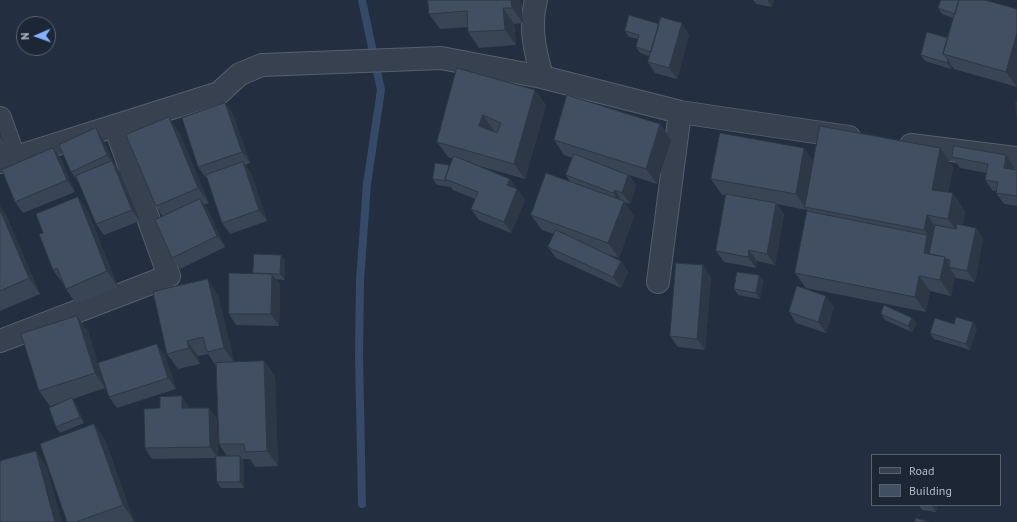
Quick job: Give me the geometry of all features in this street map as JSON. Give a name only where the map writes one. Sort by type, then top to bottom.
[{"type":"street","points":[[536,0],[532,15],[533,43],[542,77]]},
{"type":"street","points":[[0,118],[7,160],[219,93],[240,74],[262,65],[441,58],[542,77],[680,112],[866,140]]},
{"type":"street","points":[[658,282],[680,112]]},
{"type":"street","points":[[0,340],[169,276],[115,126]]},
{"type":"street","points":[[888,142],[1017,158]]},
{"type":"building","points":[[428,0],[511,0],[512,8],[503,8],[505,30],[468,32],[467,11],[429,14]]},
{"type":"building","points":[[941,0],[959,0],[955,14],[938,8]]},
{"type":"building","points":[[959,0],[985,0],[1017,9],[1017,33],[1006,72],[943,54]]},
{"type":"building","points":[[629,15],[659,24],[651,52],[636,47],[639,35],[625,31]]},
{"type":"building","points":[[661,17],[682,23],[669,68],[648,62]]},
{"type":"building","points":[[927,32],[948,38],[943,54],[948,60],[947,63],[921,55]]},
{"type":"building","points":[[457,68],[535,90],[514,164],[437,142]],"holes":[[[483,115],[501,123],[497,133],[479,126]]]},
{"type":"building","points":[[567,95],[660,124],[646,169],[554,140]]},
{"type":"building","points":[[225,103],[242,152],[198,167],[182,118]]},
{"type":"building","points":[[169,117],[198,188],[156,206],[126,135]]},
{"type":"building","points":[[820,126],[940,148],[932,190],[953,193],[948,219],[927,215],[924,230],[805,207]]},
{"type":"building","points":[[96,128],[107,155],[71,172],[59,145]]},
{"type":"building","points":[[720,133],[804,148],[796,194],[711,179]]},
{"type":"building","points":[[954,146],[1006,155],[1004,168],[1017,170],[1017,196],[996,193],[998,182],[985,180],[988,164],[952,157]]},
{"type":"building","points":[[53,148],[67,180],[15,202],[2,170]]},
{"type":"building","points":[[574,154],[628,175],[622,193],[615,190],[613,193],[566,175]]},
{"type":"building","points":[[454,156],[510,179],[507,185],[517,189],[504,222],[471,209],[478,192],[445,179]]},
{"type":"building","points":[[112,161],[132,210],[96,224],[76,176]]},
{"type":"building","points":[[243,162],[259,210],[222,223],[206,175]]},
{"type":"building","points":[[435,163],[449,165],[445,179],[447,181],[433,179]]},
{"type":"building","points":[[546,173],[624,201],[608,243],[531,215]]},
{"type":"building","points":[[726,194],[776,203],[767,254],[749,250],[748,257],[716,251]]},
{"type":"building","points":[[78,197],[107,271],[66,289],[57,268],[53,270],[39,234],[43,233],[36,214]]},
{"type":"building","points":[[200,199],[217,236],[172,258],[155,220]]},
{"type":"building","points":[[0,210],[29,278],[0,291]]},
{"type":"building","points":[[807,211],[927,235],[924,253],[945,257],[940,280],[919,276],[915,297],[795,273]]},
{"type":"building","points":[[957,224],[976,228],[967,271],[949,267],[950,260],[946,259],[945,257],[929,254],[935,225],[956,229]]},
{"type":"building","points":[[556,230],[621,261],[613,277],[548,247]]},
{"type":"building","points":[[254,254],[281,255],[280,274],[253,273]]},
{"type":"building","points":[[676,263],[703,265],[697,339],[670,336]]},
{"type":"building","points":[[737,272],[759,275],[756,293],[734,289]]},
{"type":"building","points":[[229,273],[272,274],[271,314],[229,314]]},
{"type":"building","points":[[208,279],[224,348],[207,352],[203,337],[187,341],[189,348],[167,354],[153,292]]},
{"type":"building","points":[[797,286],[826,296],[818,322],[789,312]]},
{"type":"building","points":[[884,305],[912,318],[908,326],[881,314]]},
{"type":"building","points":[[77,316],[95,373],[39,391],[21,334]]},
{"type":"building","points":[[956,317],[973,322],[966,344],[930,333],[935,318],[954,324]]},
{"type":"building","points":[[157,344],[168,378],[109,397],[98,363]]},
{"type":"building","points":[[264,361],[267,451],[245,452],[244,444],[219,444],[216,363]]},
{"type":"building","points":[[182,396],[182,408],[209,408],[210,447],[145,448],[144,409],[160,408],[160,397]]},
{"type":"building","points":[[72,398],[80,417],[56,427],[49,408]]},
{"type":"building","points":[[94,424],[123,505],[76,522],[67,522],[40,444]]},
{"type":"building","points":[[36,451],[55,522],[1,522],[0,461]]},
{"type":"building","points":[[216,456],[240,456],[240,482],[217,482]]},
{"type":"building","points":[[916,518],[929,522],[915,522]]},
{"type":"waterway","points":[[362,0],[381,90],[367,184],[360,281],[359,354],[362,504]]}]
